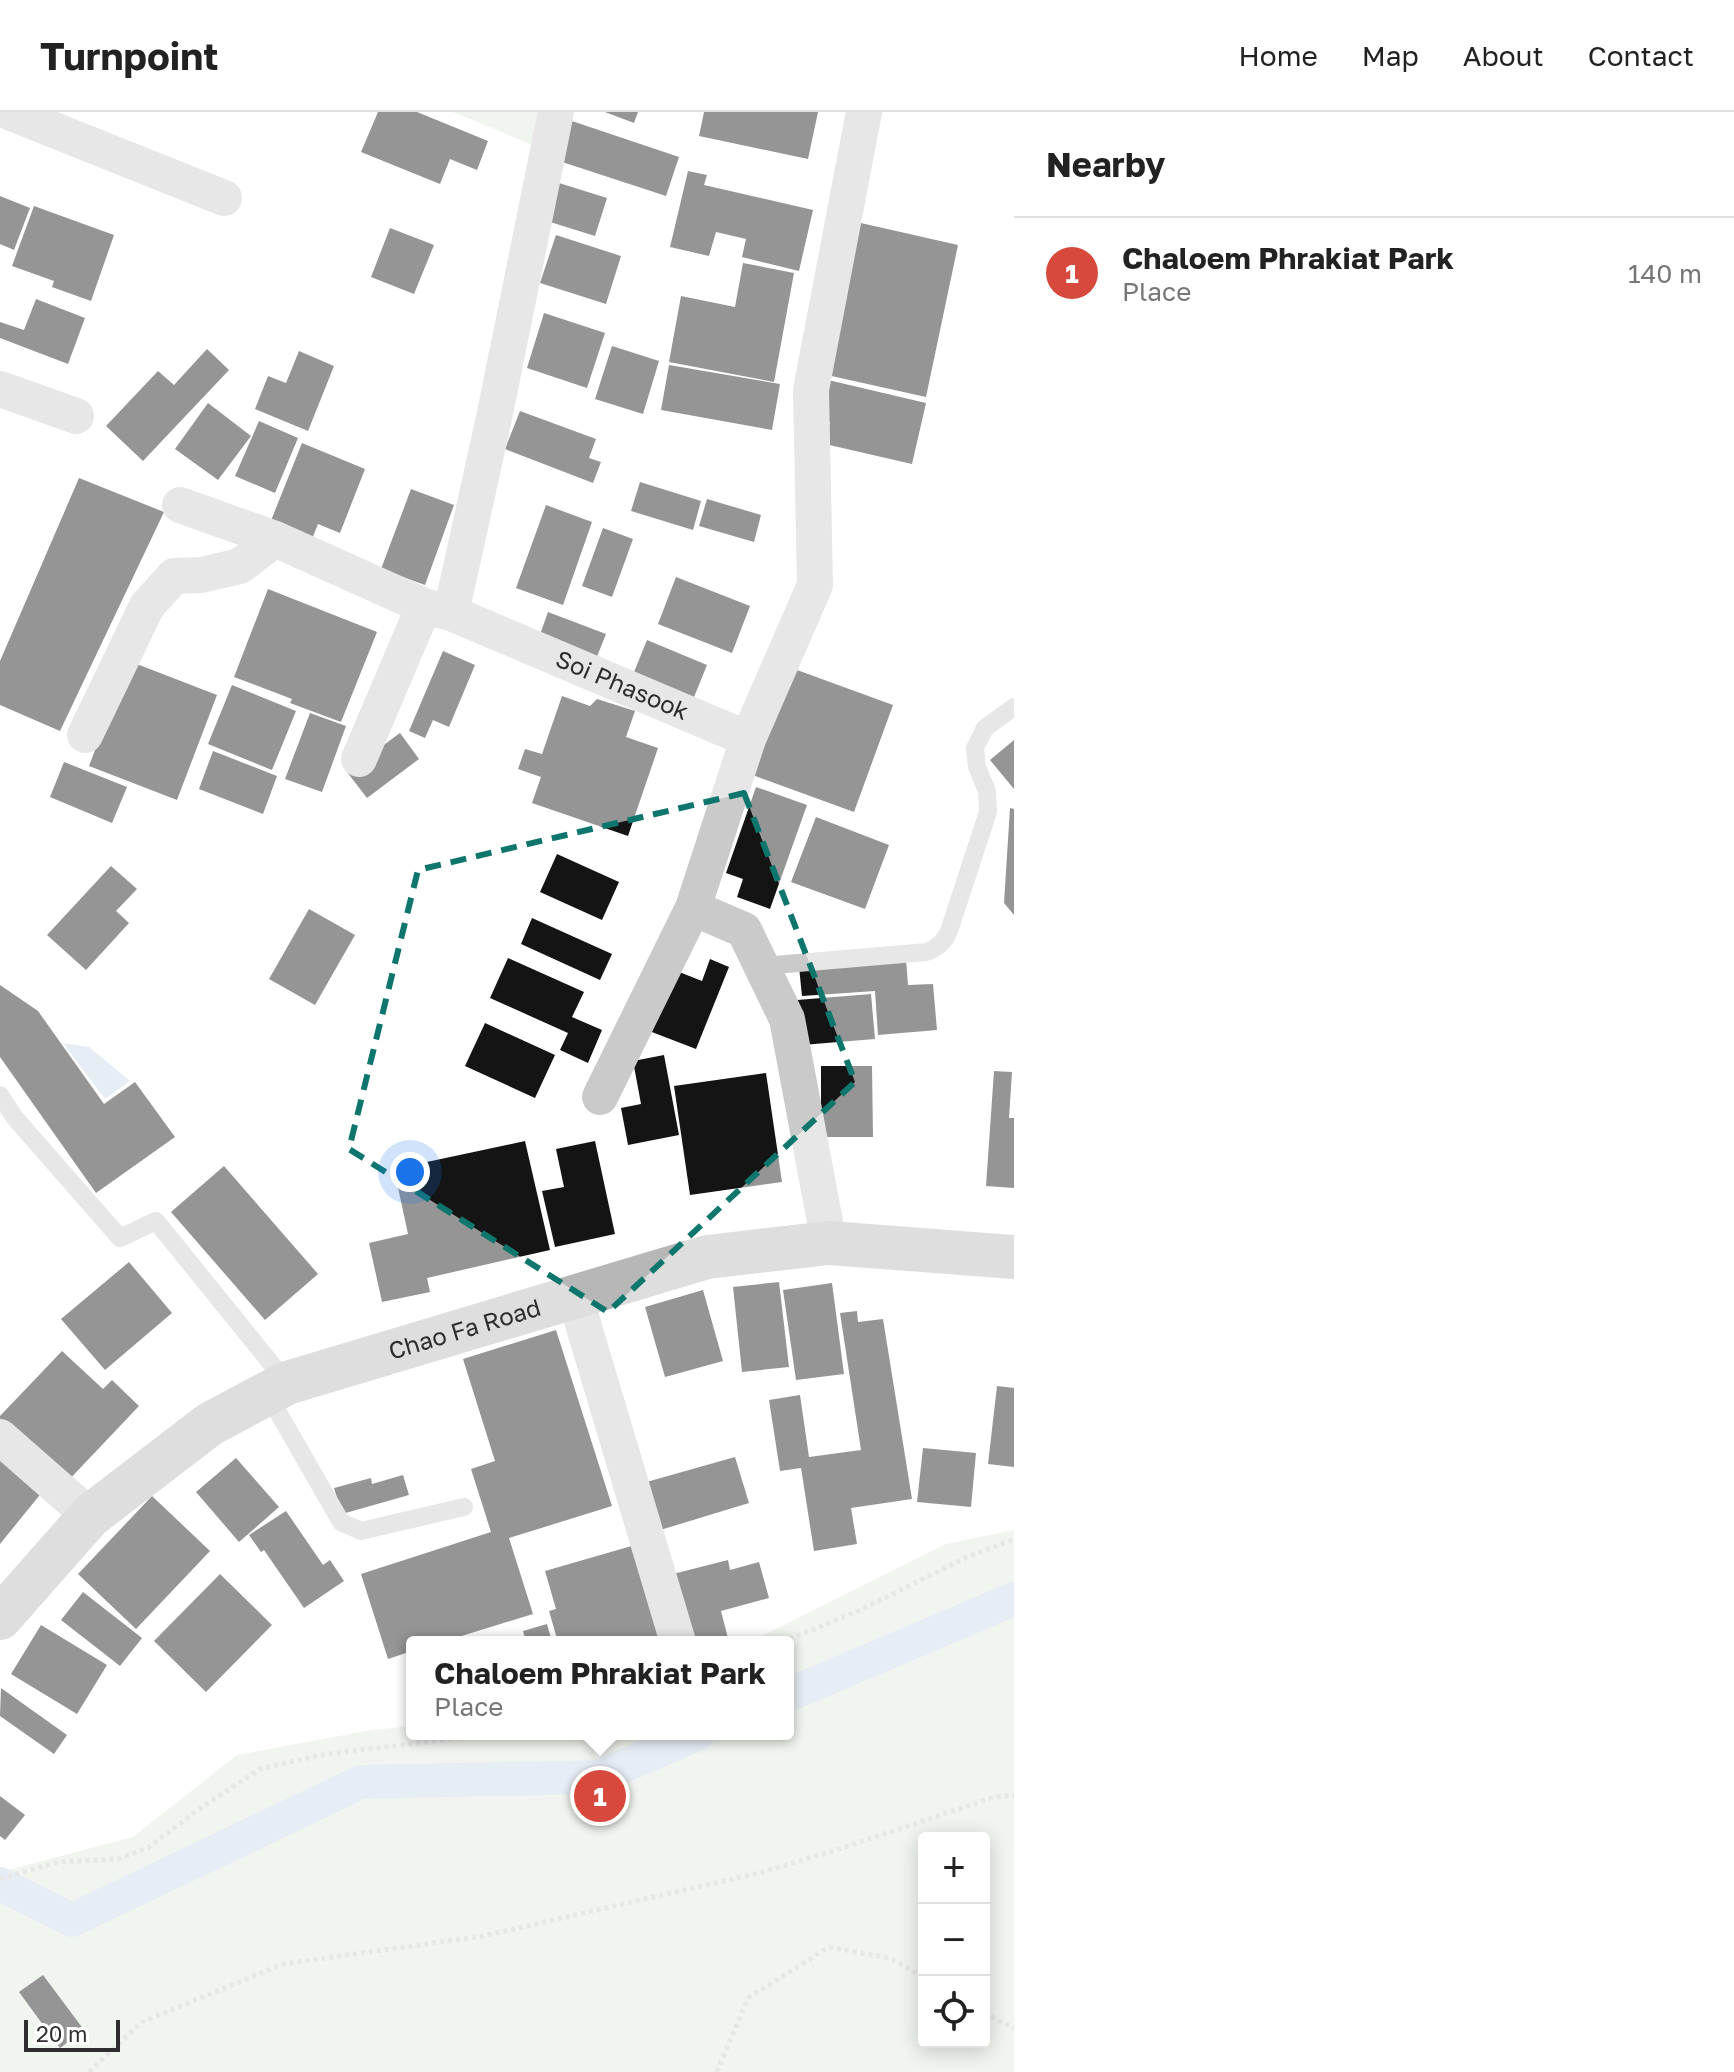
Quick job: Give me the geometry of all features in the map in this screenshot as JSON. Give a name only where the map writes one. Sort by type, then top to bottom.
[{"type":"main road","name":"Chao Fa Road","points":[[2,1614],[90,1516],[210,1424],[277,1388],[707,1257],[829,1243],[1014,1257]]},
{"type":"street","points":[[9,112],[224,198]]},
{"type":"street","points":[[359,759],[437,610],[494,418],[556,112]]},
{"type":"street","points":[[600,1097],[693,908],[748,739],[815,585],[811,390],[864,112]]},
{"type":"street","points":[[0,389],[76,416]]},
{"type":"street","name":"Soi Phasook","points":[[180,505],[275,539],[748,739]]},
{"type":"street","points":[[85,735],[147,606],[174,576],[201,575],[240,566],[275,539]]},
{"type":"street","points":[[693,908],[744,930],[787,1019],[829,1243]]},
{"type":"street","points":[[575,1297],[676,1636]]},
{"type":"street","points":[[0,1437],[90,1516]]},
{"type":"lane","points":[[763,966],[926,952],[942,942],[949,931],[988,812],[987,791],[977,767],[975,748],[985,728],[1014,707]]},
{"type":"lane","points":[[0,1095],[15,1118],[120,1238],[156,1221],[277,1388],[341,1522],[361,1531],[464,1507]]},
{"type":"path","points":[[794,1637],[858,1611],[965,1558],[1014,1539]]},
{"type":"path","points":[[0,1879],[58,1862],[118,1859],[149,1847],[260,1769],[321,1755],[442,1740]]},
{"type":"path","points":[[89,2072],[142,2022],[283,1964],[483,1936],[763,1872],[994,1797],[1014,1795]]},
{"type":"path","points":[[717,2072],[748,1998],[829,1947],[890,1958],[921,1976]]},
{"type":"path","points":[[990,2016],[1014,2028]]},
{"type":"highlighted area","points":[[744,793],[855,1082],[608,1312],[349,1149],[418,870]]},
{"type":"shaded area","points":[[453,112],[545,112],[540,148]]},
{"type":"shaded area","points":[[1014,1530],[1014,2072],[0,2072],[0,1872],[133,1837],[237,1755],[372,1730],[406,1727],[406,1740],[794,1740],[794,1636],[762,1636],[946,1544]]},
{"type":"water","points":[[63,1043],[89,1047],[130,1081],[105,1099]]},
{"type":"building","points":[[378,112],[417,112],[488,141],[477,170],[450,159],[440,184],[361,152]]},
{"type":"building","points":[[605,112],[638,112],[634,123]]},
{"type":"building","points":[[704,112],[818,112],[808,159],[699,136]]},
{"type":"building","points":[[566,119],[679,157],[666,196],[553,159]]},
{"type":"building","points":[[688,171],[707,175],[704,185],[813,210],[799,271],[742,257],[746,239],[716,232],[709,256],[670,247]]},
{"type":"building","points":[[559,183],[607,198],[595,236],[547,221]]},
{"type":"building","points":[[0,196],[30,208],[14,250],[0,244]]},
{"type":"building","points":[[34,206],[114,235],[91,301],[52,287],[54,281],[12,266]]},
{"type":"building","points":[[852,221],[958,245],[926,397],[818,373]]},
{"type":"building","points":[[390,228],[434,245],[414,294],[371,277]]},
{"type":"building","points":[[556,235],[621,256],[606,304],[540,283]]},
{"type":"building","points":[[743,263],[794,273],[774,382],[669,362],[681,296],[735,307]]},
{"type":"building","points":[[36,299],[85,318],[68,364],[0,338],[0,322],[24,330]]},
{"type":"building","points":[[544,313],[605,333],[587,388],[527,368]]},
{"type":"building","points":[[612,346],[659,361],[643,414],[595,399]]},
{"type":"building","points":[[207,349],[229,370],[143,461],[106,426],[158,371],[174,385]]},
{"type":"building","points":[[299,351],[334,366],[308,431],[255,409],[268,376],[286,383]]},
{"type":"building","points":[[669,365],[780,384],[772,430],[661,410]]},
{"type":"building","points":[[828,380],[926,403],[912,464],[825,444],[830,422],[818,419]]},
{"type":"building","points":[[208,403],[251,436],[218,480],[175,449]]},
{"type":"building","points":[[520,411],[596,439],[589,458],[601,462],[593,483],[505,449]]},
{"type":"building","points":[[259,421],[298,438],[275,493],[235,476]]},
{"type":"building","points":[[302,443],[365,469],[340,533],[318,524],[312,539],[270,523]]},
{"type":"building","points":[[79,478],[164,512],[60,731],[0,705],[0,661]]},
{"type":"building","points":[[640,482],[701,501],[693,530],[631,511]]},
{"type":"building","points":[[411,489],[454,505],[425,585],[381,569]]},
{"type":"building","points":[[707,499],[761,515],[754,542],[699,526]]},
{"type":"building","points":[[546,505],[592,522],[563,605],[516,588]]},
{"type":"building","points":[[603,528],[633,539],[612,597],[582,586]]},
{"type":"building","points":[[676,577],[750,606],[732,653],[658,624]]},
{"type":"building","points":[[268,589],[377,632],[341,722],[234,677]]},
{"type":"building","points":[[548,612],[606,634],[594,664],[537,643]]},
{"type":"building","points":[[647,640],[707,665],[692,702],[632,677]]},
{"type":"building","points":[[443,651],[475,665],[449,727],[433,720],[425,738],[409,731]]},
{"type":"building","points":[[129,661],[217,695],[177,800],[89,766]]},
{"type":"building","points":[[786,666],[893,705],[854,812],[747,773]]},
{"type":"building","points":[[232,685],[296,711],[272,770],[208,744]]},
{"type":"building","points":[[562,696],[590,706],[597,699],[635,711],[626,737],[658,748],[628,836],[532,803],[541,777],[518,769],[525,749],[542,754]]},
{"type":"building","points":[[310,713],[346,726],[322,792],[285,779]]},
{"type":"building","points":[[400,733],[419,759],[367,798],[347,772]]},
{"type":"building","points":[[1014,740],[1014,789],[990,760]]},
{"type":"building","points":[[213,751],[277,776],[263,814],[199,789]]},
{"type":"building","points":[[64,762],[127,787],[112,823],[50,797]]},
{"type":"building","points":[[756,787],[807,805],[770,909],[737,897],[743,879],[726,873]]},
{"type":"building","points":[[1010,808],[1014,809],[1014,915],[1004,903]]},
{"type":"building","points":[[816,817],[889,845],[865,909],[791,882]]},
{"type":"building","points":[[557,854],[619,882],[602,920],[540,892]]},
{"type":"building","points":[[111,866],[137,889],[116,911],[129,923],[86,970],[47,935]]},
{"type":"building","points":[[309,909],[355,935],[315,1005],[269,979]]},
{"type":"building","points":[[532,918],[612,954],[600,980],[521,944]]},
{"type":"building","points":[[508,958],[584,992],[572,1017],[602,1030],[588,1063],[560,1050],[568,1033],[490,998]]},
{"type":"building","points":[[710,959],[729,967],[696,1049],[644,1029],[669,968],[702,981]]},
{"type":"building","points":[[906,959],[908,985],[933,984],[937,1030],[878,1035],[875,991],[802,996],[799,967]]},
{"type":"building","points":[[0,985],[38,1011],[104,1104],[135,1082],[175,1137],[96,1193],[0,1057]]},
{"type":"building","points":[[871,994],[875,1039],[802,1045],[797,1000]]},
{"type":"building","points":[[485,1023],[555,1055],[535,1098],[465,1066]]},
{"type":"building","points":[[664,1055],[679,1135],[628,1145],[621,1108],[641,1104],[633,1061]]},
{"type":"building","points":[[821,1066],[872,1066],[873,1137],[821,1137]]},
{"type":"building","points":[[994,1071],[1012,1072],[1009,1118],[1014,1118],[1014,1188],[986,1186]]},
{"type":"building","points":[[766,1073],[782,1182],[690,1195],[674,1086]]},
{"type":"building","points":[[525,1141],[550,1250],[427,1278],[430,1292],[382,1302],[369,1243],[408,1234],[394,1169]]},
{"type":"building","points":[[595,1141],[615,1234],[555,1247],[542,1191],[564,1187],[556,1149]]},
{"type":"building","points":[[224,1166],[318,1274],[265,1320],[171,1212]]},
{"type":"building","points":[[129,1262],[172,1313],[105,1370],[61,1319]]},
{"type":"building","points":[[779,1282],[789,1367],[742,1372],[733,1287]]},
{"type":"building","points":[[832,1283],[844,1374],[796,1380],[783,1290]]},
{"type":"building","points":[[703,1290],[723,1361],[665,1377],[645,1307]]},
{"type":"building","points":[[857,1311],[858,1322],[883,1319],[912,1499],[851,1508],[857,1544],[814,1551],[801,1468],[780,1471],[769,1400],[800,1395],[809,1457],[861,1450],[840,1313]]},
{"type":"building","points":[[556,1330],[612,1506],[509,1538],[533,1614],[462,1636],[406,1636],[406,1653],[388,1659],[361,1574],[491,1532],[471,1469],[495,1461],[463,1359]]},
{"type":"building","points":[[62,1351],[103,1389],[112,1380],[139,1406],[65,1484],[0,1424],[0,1416]]},
{"type":"building","points":[[997,1386],[1014,1388],[1014,1467],[988,1464]]},
{"type":"building","points":[[923,1448],[976,1453],[971,1507],[917,1502]]},
{"type":"building","points":[[0,1457],[43,1491],[0,1544]]},
{"type":"building","points":[[735,1457],[749,1503],[657,1531],[643,1483]]},
{"type":"building","points":[[236,1458],[279,1507],[239,1542],[196,1492]]},
{"type":"building","points":[[403,1475],[409,1495],[342,1514],[334,1488],[371,1478],[372,1484]]},
{"type":"building","points":[[152,1496],[210,1551],[136,1629],[78,1574]]},
{"type":"building","points":[[286,1511],[323,1565],[330,1560],[344,1581],[304,1608],[264,1550],[261,1552],[249,1535]]},
{"type":"building","points":[[635,1545],[662,1636],[556,1636],[549,1611],[556,1609],[545,1571]]},
{"type":"building","points":[[728,1560],[730,1570],[759,1562],[769,1598],[721,1611],[727,1636],[689,1636],[673,1574]]},
{"type":"building","points":[[220,1574],[272,1625],[206,1692],[154,1641]]},
{"type":"building","points":[[83,1592],[142,1638],[120,1666],[61,1620]]},
{"type":"building","points":[[547,1624],[550,1636],[524,1636],[523,1631]]},
{"type":"building","points":[[41,1625],[107,1665],[77,1714],[11,1674]]},
{"type":"building","points":[[1,1688],[67,1735],[54,1754],[0,1716]]},
{"type":"building","points":[[0,1796],[25,1815],[5,1840],[0,1836]]},
{"type":"building","points":[[43,1975],[84,2030],[60,2048],[19,1992]]},
{"type":"waterway","points":[[794,1692],[1014,1599]]},
{"type":"waterway","points":[[0,1884],[72,1920],[361,1782],[598,1777],[684,1740]]},
{"type":"place","name":"Chaloem Phrakiat Park","points":[[600,1796]]}]
